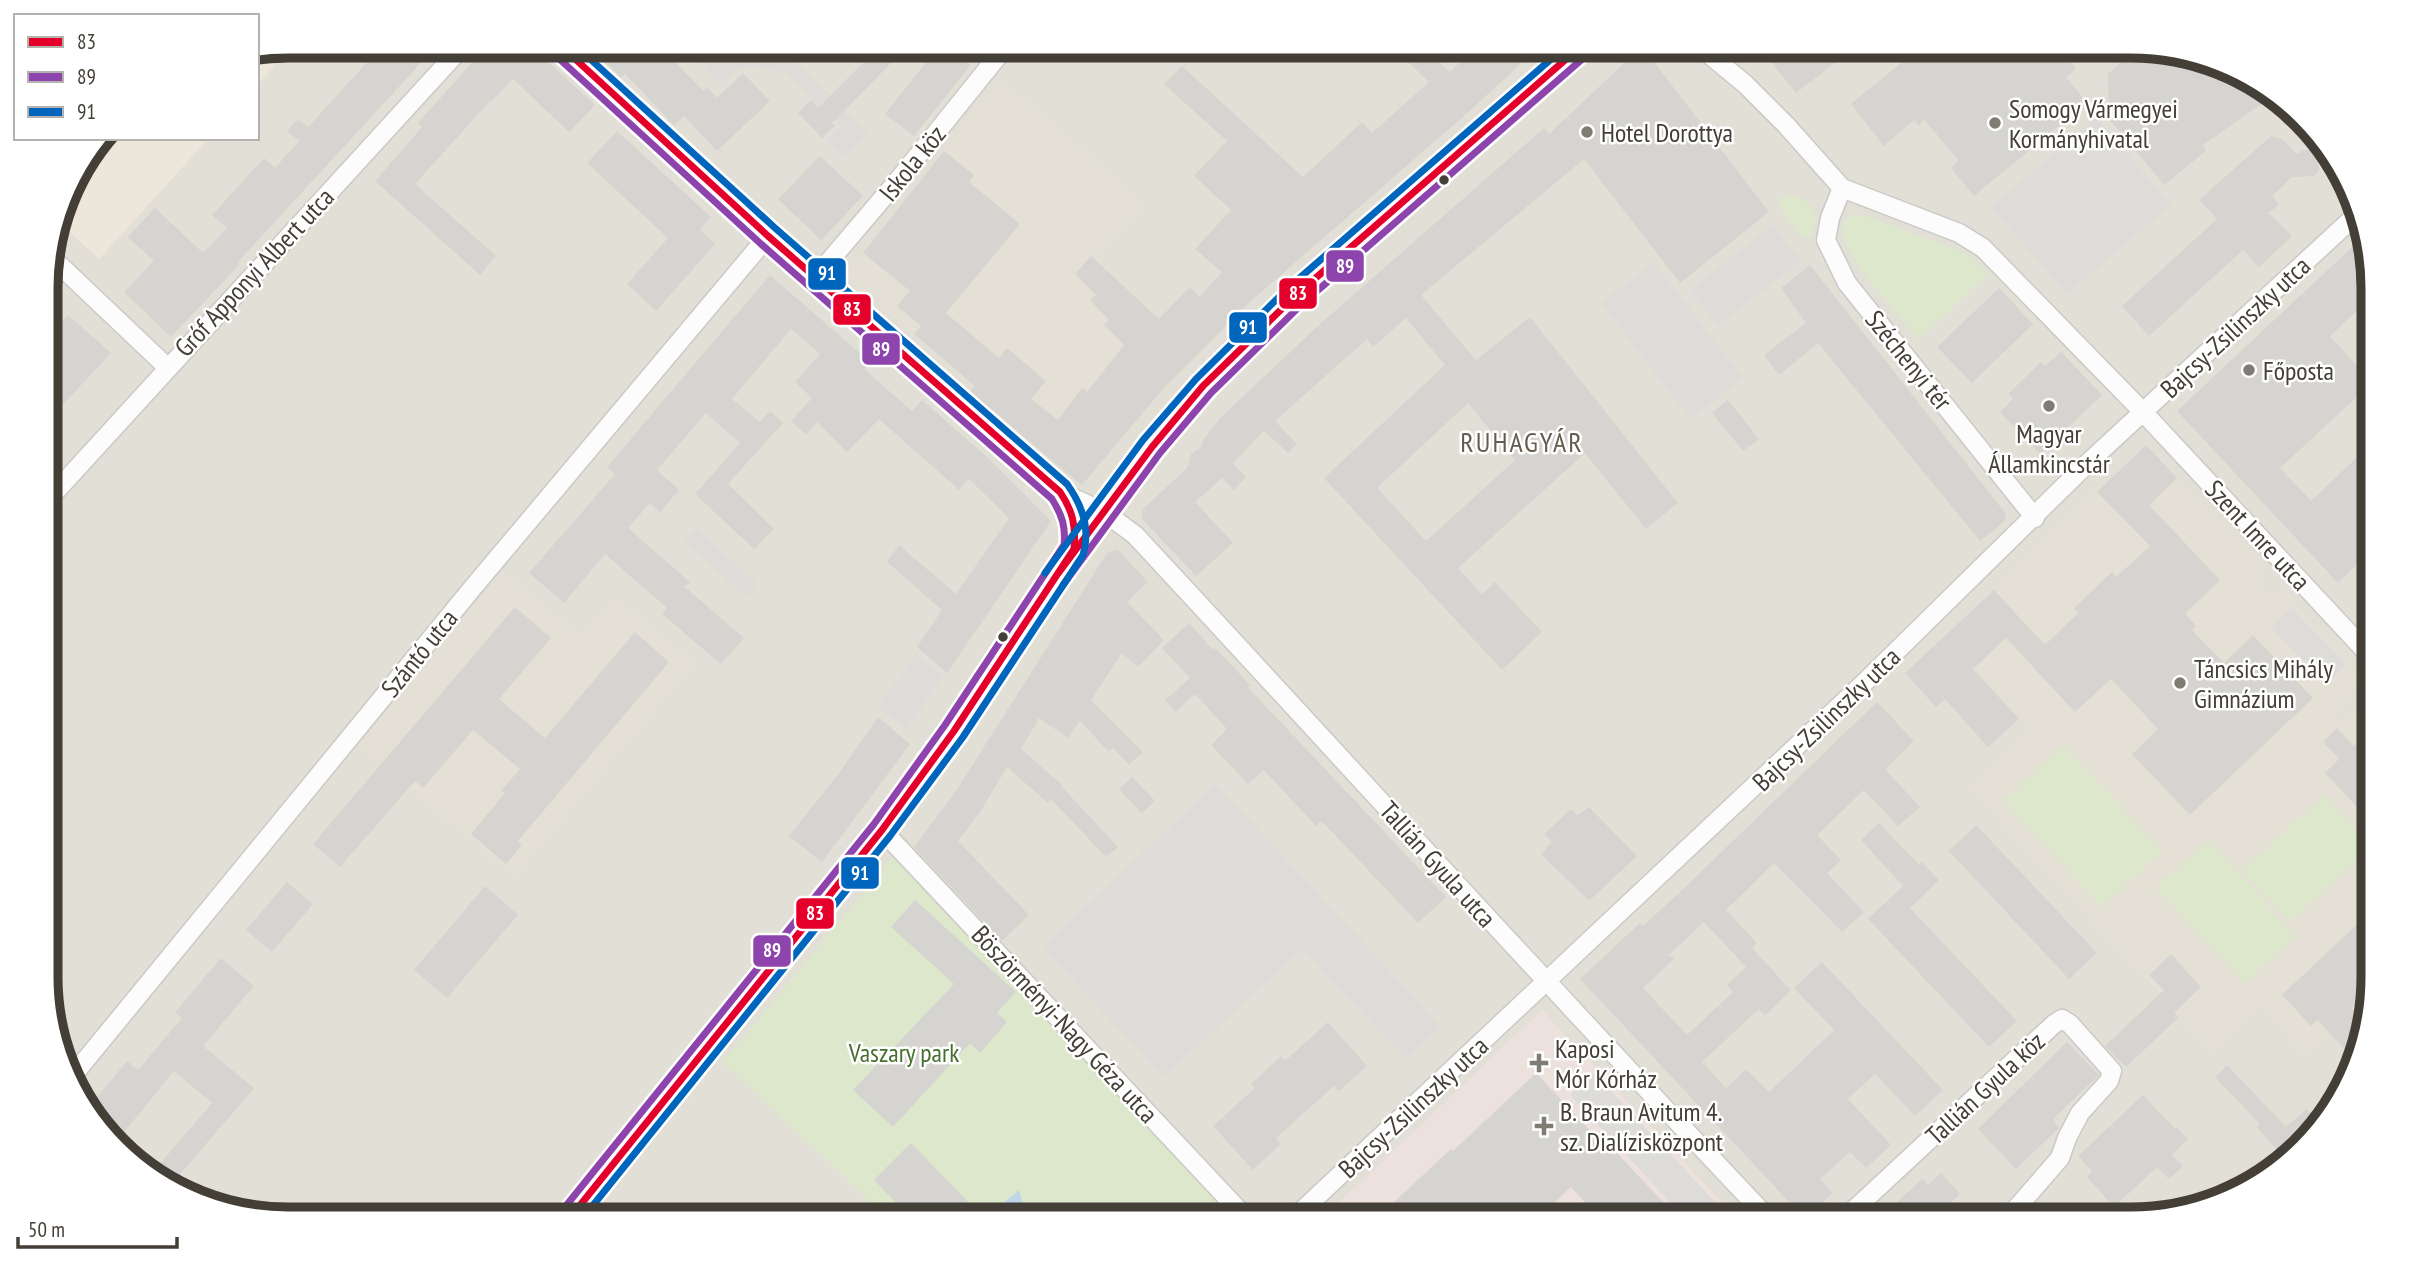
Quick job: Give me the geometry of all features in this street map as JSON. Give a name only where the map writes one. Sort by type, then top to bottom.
[{"type":"street","name":"Gróf Apponyi Albert utca","points":[[58,489],[452,58]]},
{"type":"street","points":[[574,58],[815,278],[1060,492],[1072,509],[1077,526],[1074,548]]},
{"type":"street","name":"Iskola köz","points":[[815,278],[996,58]]},
{"type":"street","points":[[579,1207],[882,831],[954,731],[1074,548],[1104,512],[1146,452],[1202,387],[1276,315],[1568,58]]},
{"type":"street","points":[[1714,58],[1745,84],[1786,125],[1842,188],[1959,233],[1983,248],[2143,412]]},
{"type":"street","name":"Széchenyi tér","points":[[1842,188],[1829,218],[1826,240],[1847,283],[2035,518]]},
{"type":"street","name":"Bajcsy-Zsilinszky utca","points":[[1306,1207],[1867,680],[2035,518],[2092,459],[2350,220]]},
{"type":"street","name":"Szántó utca","points":[[77,1070],[470,591],[768,236]]},
{"type":"street","points":[[59,265],[167,367]]},
{"type":"street","name":"Szent Imre utca","points":[[2143,412],[2361,646]]},
{"type":"street","name":"Tallián Gyula utca","points":[[1060,492],[1104,512],[1135,535],[1546,984],[1758,1207]]},
{"type":"street","name":"Böszörményi-Nagy Géza utca","points":[[882,831],[1236,1207]]},
{"type":"street","name":"Tallián Gyula köz","points":[[1857,1207],[2054,1024],[2063,1019],[2112,1071],[2109,1082],[2080,1113],[2060,1158],[2017,1207]]},
{"type":"shaded area","points":[[282,58],[259,83],[259,60]]},
{"type":"shaded area","points":[[288,58],[2131,58],[2191,66],[2233,81],[2271,105],[2294,125],[2314,148],[2344,200],[2359,258],[2361,977],[2353,1037],[2338,1079],[2323,1105],[2304,1129],[2259,1169],[2233,1184],[2205,1195],[2146,1207],[288,1207],[243,1203],[186,1184],[160,1169],[136,1150],[105,1117],[75,1065],[60,1007],[58,273],[66,228],[75,200],[89,173],[112,140],[259,140],[259,60]]},
{"type":"shaded area","points":[[696,58],[762,58],[798,63],[868,133],[844,158],[826,141],[840,126],[786,72],[739,68],[720,84]]},
{"type":"shaded area","points":[[1000,80],[1143,204],[1091,257],[1150,311],[1202,351],[1162,390],[1082,485],[970,392],[975,386],[849,280],[849,270]]},
{"type":"shaded area","points":[[2096,117],[2171,205],[2067,294],[1991,207]]},
{"type":"shaded area","points":[[112,140],[207,140],[99,259],[66,228],[81,186]]},
{"type":"shaded area","points":[[1773,225],[1801,261],[1718,325],[1690,290]]},
{"type":"shaded area","points":[[1654,262],[1743,378],[1690,419],[1601,303]]},
{"type":"shaded area","points":[[2146,445],[2262,569],[2259,587],[2267,595],[2284,593],[2361,676],[2361,684],[2330,714],[2341,725],[2361,706],[2359,1004],[2306,1054],[2261,1006],[2213,1051],[1971,787],[2032,729],[1945,635]]},
{"type":"shaded area","points":[[696,528],[757,584],[745,596],[684,541]]},
{"type":"shaded area","points":[[503,573],[580,637],[614,598],[692,663],[514,875],[359,744]]},
{"type":"shaded area","points":[[2291,607],[2346,665],[2326,684],[2271,627]]},
{"type":"shaded area","points":[[916,654],[943,676],[907,729],[877,707]]},
{"type":"shaded area","points":[[1216,784],[1441,1026],[1406,1059],[1302,949],[1164,1077],[1042,947]]},
{"type":"shaded area","name":"Kaposi Mór Kórház","points":[[1542,1010],[1727,1207],[1335,1207]]},
{"type":"shaded area","points":[[1594,1073],[1720,1207],[1675,1207],[1570,1095]]},
{"type":"green space","points":[[1786,196],[1799,198],[1813,206],[1815,223],[1809,238],[1802,237],[1778,205],[1779,199]]},
{"type":"green space","points":[[1853,214],[1964,252],[1989,274],[1919,339],[1872,284],[1849,251],[1842,226]]},
{"type":"green space","points":[[2063,745],[2162,851],[2102,907],[2004,801]]},
{"type":"green space","points":[[2325,795],[2361,834],[2361,856],[2290,922],[2242,871]]},
{"type":"green space","points":[[2208,840],[2296,936],[2245,983],[2156,888]]},
{"type":"green space","name":"Vaszary park","points":[[898,851],[1230,1207],[876,1207],[723,1062]]},
{"type":"water","points":[[1019,1190],[1024,1207],[999,1207]]},
{"type":"building","points":[[371,58],[425,58],[171,337],[124,292],[154,261],[128,237],[155,208],[203,253],[227,228],[212,215],[264,158],[275,168],[299,141],[287,131],[298,119],[308,127]]},
{"type":"building","points":[[476,58],[544,58],[595,105],[569,132],[513,79],[415,184],[496,256],[480,275],[375,181],[422,127],[418,123]]},
{"type":"building","points":[[602,58],[671,58],[703,91],[707,87],[717,98],[743,73],[770,101],[717,151],[684,116],[674,125],[625,74],[621,78]]},
{"type":"building","points":[[868,58],[896,58],[832,123],[835,126],[822,138],[798,113],[811,100],[818,108]]},
{"type":"building","points":[[929,58],[962,58],[971,65],[914,136],[885,114]]},
{"type":"building","points":[[1404,58],[1435,58],[1450,72],[1465,58],[1527,58],[1253,299],[1162,390],[1082,485],[970,392],[975,386],[914,334],[921,326],[897,306],[910,291],[863,253],[944,151],[974,175],[969,182],[1020,224],[946,313],[999,358],[1007,348],[1046,381],[1031,399],[1058,420],[1082,388],[1087,392],[1124,345],[1104,325],[1109,320],[1090,300],[1096,295],[1075,274],[1091,256],[1159,319],[1190,287],[1199,297],[1222,272],[1195,249],[1231,210],[1194,176],[1227,141],[1164,84],[1182,66],[1303,177],[1362,122],[1372,133],[1429,82]]},
{"type":"building","points":[[1630,58],[1651,58],[1769,212],[1680,283],[1584,159],[1421,295],[1476,360],[1530,317],[1678,503],[1646,529],[1585,453],[1458,568],[1482,594],[1495,582],[1542,632],[1502,670],[1324,478],[1445,365],[1406,318],[1373,347],[1367,339],[1275,421],[1297,444],[1288,453],[1264,431],[1233,463],[1246,477],[1234,490],[1222,478],[1195,502],[1233,543],[1196,576],[1142,519],[1142,510],[1188,467],[1191,454],[1201,447],[1221,417],[1320,324],[1544,128],[1549,134]],"holes":[[[1468,403],[1515,460],[1426,541],[1377,488]]]},
{"type":"building","points":[[1768,58],[1841,58],[1796,93]]},
{"type":"building","name":"Somogy Vármegyei Kormányhivatal","points":[[1907,58],[2067,58],[2076,69],[2066,77],[2087,103],[1974,196],[1951,168],[1958,160],[1924,119],[1919,126],[1914,120],[1884,146],[1851,104]]},
{"type":"building","points":[[2125,58],[2161,60],[2219,75],[2265,101],[2203,145],[2206,151],[2164,185],[2109,119],[2108,74]]},
{"type":"building","points":[[617,131],[711,217],[700,230],[715,244],[656,311],[627,284],[668,238],[587,163]]},
{"type":"building","points":[[2271,136],[2283,140],[2297,154],[2304,150],[2318,155],[2319,170],[2314,176],[2292,177],[2272,196],[2279,204],[2269,213],[2292,236],[2259,267],[2243,250],[2149,336],[2122,306],[2217,219],[2199,200]]},
{"type":"building","points":[[820,156],[863,196],[821,240],[778,199]]},
{"type":"building","points":[[2356,243],[2361,306],[2330,336],[2361,371],[2361,393],[2280,468],[2311,501],[2361,453],[2361,561],[2338,583],[2177,411]]},
{"type":"building","points":[[1810,265],[2006,514],[2004,522],[1980,541],[1818,343],[1779,375],[1764,355],[1806,323],[1781,288]]},
{"type":"building","points":[[770,275],[870,362],[864,369],[912,411],[922,400],[988,458],[1051,521],[947,673],[917,647],[942,610],[887,562],[899,545],[956,594],[1009,518],[969,479],[959,490],[879,419],[847,452],[817,422],[806,435],[791,421],[812,398],[795,382],[820,354],[791,329],[732,399],[760,422],[770,411],[783,423],[728,484],[774,529],[754,549],[695,494],[740,443],[706,413],[657,470],[679,490],[660,512],[650,503],[628,528],[690,582],[685,587],[744,638],[721,664],[662,614],[667,608],[605,554],[564,603],[529,573],[615,474],[607,467]]},
{"type":"building","points":[[1999,288],[2033,324],[1972,383],[1937,347]]},
{"type":"building","points":[[68,315],[111,353],[58,410],[58,326]]},
{"type":"building","name":"Magyar Államkincstár","points":[[2061,352],[2102,395],[2040,454],[2000,412],[2013,399],[2008,394],[2041,362],[2045,366]]},
{"type":"building","points":[[1728,400],[1759,439],[1743,451],[1712,413]]},
{"type":"building","points":[[2146,445],[2177,478],[2149,505],[2220,580],[2185,614],[2196,626],[2192,630],[2224,663],[2253,635],[2313,698],[2190,815],[2132,754],[2158,729],[2111,679],[2075,712],[2006,638],[1973,669],[2019,719],[1988,747],[1945,699],[1936,707],[1905,673],[1994,590],[2045,645],[2078,613],[2074,608],[2112,572],[2116,577],[2150,546],[2097,492]]},
{"type":"building","points":[[1118,550],[1148,582],[1127,602],[1164,640],[1138,667],[1122,653],[1091,700],[1143,752],[1129,765],[1113,748],[1109,752],[1080,721],[1068,738],[1039,718],[1021,749],[1062,785],[1118,847],[1106,857],[1051,799],[1048,803],[1007,767],[980,812],[958,841],[1029,915],[1002,941],[914,847],[956,791],[1107,553]]},
{"type":"building","points":[[515,607],[551,638],[499,699],[545,738],[635,632],[669,662],[518,841],[522,845],[506,864],[471,834],[505,793],[501,791],[520,769],[473,730],[423,788],[415,781],[340,867],[313,844]]},
{"type":"building","points":[[1189,623],[1213,650],[1215,648],[1238,672],[1255,695],[1446,897],[1418,923],[1321,821],[1316,826],[1264,770],[1248,784],[1211,745],[1227,729],[1195,694],[1175,712],[1165,700],[1190,678],[1162,648]]},
{"type":"building","points":[[1877,702],[1914,741],[1885,769],[1920,807],[1898,826],[1864,790],[1817,835],[1841,860],[1827,873],[1864,912],[1842,932],[1774,863],[1726,910],[1757,943],[1752,948],[1791,990],[1765,1016],[1759,1009],[1702,1062],[1726,1088],[1746,1069],[1769,1092],[1834,1030],[1794,988],[1822,962],[1943,1090],[1915,1116],[1875,1074],[1848,1099],[1891,1145],[1866,1168],[1850,1152],[1820,1179],[1833,1193],[1818,1207],[1794,1207],[1580,979],[1640,923],[1643,926]],"holes":[[[1704,922],[1746,967],[1727,985],[1733,992],[1687,1035],[1643,988],[1674,959],[1669,955]]]},
{"type":"building","points":[[878,717],[910,744],[822,862],[789,836],[840,772]]},
{"type":"building","points":[[2337,728],[2354,746],[2361,739],[2361,811],[2325,773],[2339,759],[2323,742]]},
{"type":"building","points":[[1132,777],[1155,801],[1142,813],[1119,789]]},
{"type":"building","points":[[1589,807],[1637,856],[1589,901],[1541,854],[1552,842],[1544,834],[1571,809],[1577,816]]},
{"type":"building","points":[[1879,823],[1919,865],[1922,862],[1939,880],[1910,908],[2017,1021],[1989,1047],[1868,919],[1903,886],[1861,840]]},
{"type":"building","points":[[1976,825],[2097,953],[2069,979],[1949,851]]},
{"type":"building","points":[[287,882],[313,904],[272,952],[246,930]]},
{"type":"building","points":[[485,886],[518,915],[447,998],[414,970]]},
{"type":"building","points":[[915,900],[1016,992],[997,1013],[1007,1022],[980,1053],[970,1043],[893,1127],[853,1090],[954,984],[891,927]]},
{"type":"building","points":[[2361,920],[2359,1000],[2351,1008],[2357,1015],[2348,1053],[2318,1020],[2311,1026],[2282,995]]},
{"type":"building","points":[[2171,954],[2201,987],[2174,1013],[2178,1018],[2126,1067],[2105,1046],[2164,990],[2149,975]]},
{"type":"building","points":[[221,958],[254,986],[203,1046],[254,1088],[176,1178],[157,1167],[212,1103],[174,1071],[121,1135],[94,1100],[127,1061],[138,1070],[182,1018],[175,1012]]},
{"type":"building","points":[[1328,1022],[1367,1066],[1339,1091],[1334,1086],[1276,1138],[1281,1144],[1253,1170],[1213,1126],[1255,1088],[1251,1084],[1281,1056],[1285,1061]]},
{"type":"building","points":[[2067,1042],[2099,1075],[2053,1119],[2059,1128],[2016,1169],[1978,1129]]},
{"type":"building","points":[[2227,1065],[2286,1127],[2307,1109],[2314,1117],[2279,1153],[2257,1127],[2260,1124],[2215,1077]]},
{"type":"building","points":[[1536,1073],[1613,1155],[1616,1152],[1668,1207],[1590,1207],[1571,1187],[1550,1207],[1389,1207],[1451,1149],[1453,1151]]},
{"type":"building","points":[[2143,1095],[2188,1139],[2172,1155],[2183,1166],[2169,1179],[2157,1167],[2114,1207],[2087,1177],[2092,1171],[2078,1156]]},
{"type":"building","points":[[911,1143],[970,1204],[967,1207],[900,1207],[874,1180]]},
{"type":"building","points":[[1941,1173],[1960,1194],[1946,1207],[1892,1207],[1922,1179],[1928,1185]]},
{"type":"transit line","name":"89","points":[[558,58],[761,244],[1052,499],[1064,532],[1064,545],[945,725],[874,824],[565,1207]]},
{"type":"transit line","name":"83","points":[[574,58],[768,236],[1060,492],[1071,512],[1074,533],[1074,549],[954,731],[882,830],[579,1207]]},
{"type":"transit line","name":"91","points":[[589,58],[775,228],[1067,484],[1081,509],[1086,536],[1083,555],[963,737],[890,836],[592,1207]]},
{"type":"transit line","name":"91","points":[[1045,573],[1143,440],[1196,379],[1287,289],[1552,58]]},
{"type":"transit line","name":"83","points":[[1054,579],[1152,447],[1203,386],[1294,297],[1567,58]]},
{"type":"transit line","name":"89","points":[[1063,585],[1160,453],[1211,393],[1301,305],[1583,58]]},
{"type":"place","name":"Somogy Vármegyei Kormányhivatal","points":[[1995,123]]},
{"type":"place","name":"Hotel Dorottya","points":[[1587,132]]},
{"type":"place","name":"Főposta","points":[[2249,370]]},
{"type":"place","name":"Magyar Államkincstár","points":[[2049,406]]},
{"type":"place","name":"Táncsics Mihály Gimnázium","points":[[2180,683]]},
{"type":"place","name":"Kaposi Mór Kórház","points":[[1539,1063]]},
{"type":"place","name":"B. Braun Avitum 4. sz. Dialízisközpont","points":[[1544,1126]]},
{"type":"district","name":"RUHAGYÁR","points":[[1522,441]]}]
